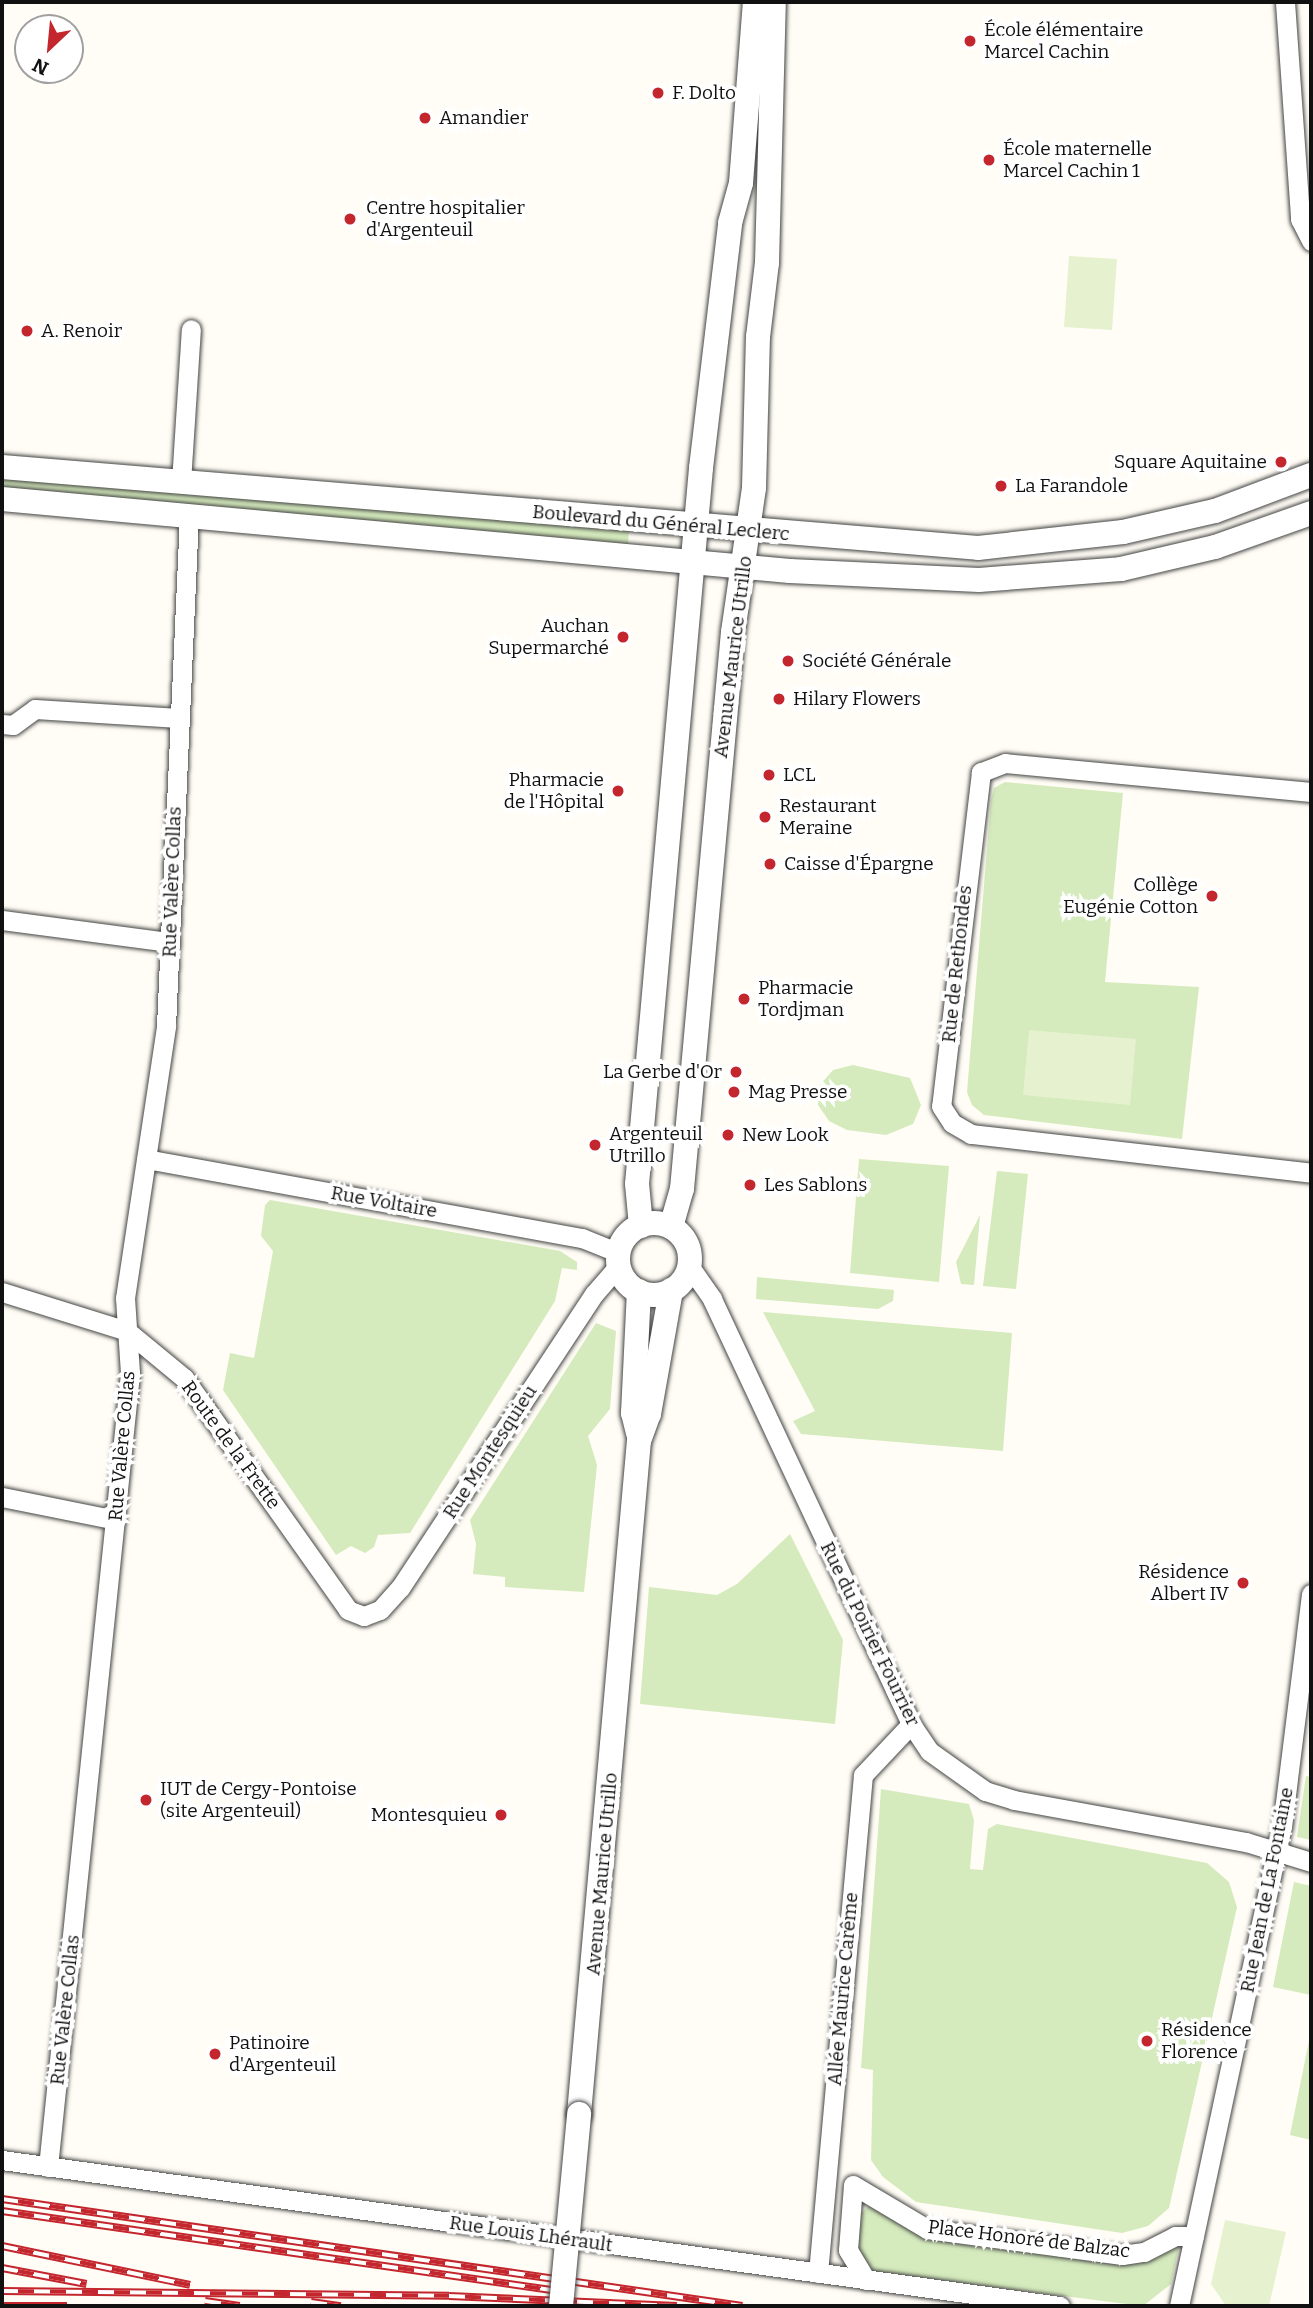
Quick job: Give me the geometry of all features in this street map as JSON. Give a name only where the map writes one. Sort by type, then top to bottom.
[{"type":"street","points":[[641,1226],[637,1184],[696,525],[730,223],[741,183],[755,2]]},
{"type":"street","name":"Avenue Maurice Utrillo","points":[[671,1227],[682,1189],[733,632],[749,530],[758,337],[767,263],[774,2]]},
{"type":"street","points":[[1285,2],[1300,219],[1311,242]]},
{"type":"street","points":[[181,482],[191,329]]},
{"type":"street","name":"Boulevard du Général Leclerc","points":[[2,467],[934,547],[1031,545],[1124,532],[1214,511],[1311,475]]},
{"type":"street","name":"Boulevard du Général Leclerc","points":[[2,499],[694,563],[926,579],[1076,575],[1215,547],[1311,513]]},
{"type":"street","name":"Rue Valère Collas","points":[[48,2166],[130,1373],[125,1298],[166,1026],[189,515]]},
{"type":"street","points":[[2,724],[13,725],[36,709],[178,719]]},
{"type":"street","name":"Rue de Rethondes","points":[[1311,792],[1005,763],[981,772],[941,1106],[952,1124],[971,1135],[1311,1172]]},
{"type":"street","points":[[2,920],[170,942]]},
{"type":"street","name":"Rue Voltaire","points":[[146,1158],[582,1238],[619,1259]]},
{"type":"street","points":[[641,1226],[671,1227],[686,1242],[690,1267],[671,1290],[639,1292],[623,1276],[619,1259],[630,1232],[641,1226]]},
{"type":"street","name":"Rue Montesquieu","points":[[348,1610],[373,1615],[400,1588],[619,1259]]},
{"type":"street","name":"Rue du Poirier Fourrier","points":[[690,1267],[712,1299],[911,1724],[929,1751],[985,1791],[1276,1851],[1311,1862]]},
{"type":"street","name":"Avenue Maurice Utrillo","points":[[561,2306],[639,1441],[649,1414],[671,1290]]},
{"type":"street","name":"Route de la Frette","points":[[2,1292],[127,1331],[199,1394],[348,1610]]},
{"type":"street","name":"Avenue Maurice Utrillo","points":[[639,1292],[633,1413],[639,1441]]},
{"type":"street","points":[[2,1497],[116,1520]]},
{"type":"street","name":"Rue Jean de La Fontaine","points":[[1179,2306],[1276,1851],[1311,1594]]},
{"type":"street","name":"Allée Maurice Carême","points":[[821,2274],[863,1775],[911,1724]]},
{"type":"street","name":"Rue Louis Lhérault","points":[[2,2160],[1060,2306]]},
{"type":"street","name":"Place Honoré de Balzac","points":[[848,2250],[853,2185],[928,2229],[1122,2255],[1144,2252],[1175,2236],[1194,2236]]},
{"type":"street","points":[[821,2274],[848,2250],[866,2280]]},
{"type":"green space","points":[[1069,256],[1117,259],[1112,330],[1064,327]]},
{"type":"green space","points":[[2,474],[629,527],[628,546],[2,492]]},
{"type":"green space","points":[[1005,782],[1123,793],[1105,982],[1199,987],[1182,1139],[984,1115],[972,1105],[967,1092],[991,800],[994,788]]},
{"type":"green space","points":[[1029,1030],[1136,1039],[1130,1105],[1023,1095]]},
{"type":"green space","points":[[853,1065],[910,1078],[921,1105],[913,1124],[886,1135],[847,1130],[829,1121],[818,1105],[820,1085],[833,1070]]},
{"type":"green space","points":[[859,1159],[949,1166],[939,1282],[850,1273]]},
{"type":"green space","points":[[997,1171],[1028,1174],[1016,1289],[983,1286]]},
{"type":"green space","points":[[270,1200],[560,1251],[577,1262],[577,1270],[562,1268],[555,1301],[410,1533],[378,1535],[374,1547],[365,1553],[351,1546],[336,1555],[223,1390],[230,1353],[254,1358],[273,1251],[261,1236],[265,1205]]},
{"type":"green space","points":[[980,1215],[974,1285],[961,1284],[956,1262]]},
{"type":"green space","points":[[757,1277],[894,1290],[893,1301],[878,1309],[756,1299]]},
{"type":"green space","points":[[763,1312],[1012,1333],[1003,1451],[801,1434],[793,1421],[815,1411]]},
{"type":"green space","points":[[596,1323],[616,1331],[610,1409],[588,1436],[597,1465],[584,1592],[505,1587],[505,1577],[473,1574],[476,1544],[470,1520]]},
{"type":"green space","points":[[790,1534],[843,1640],[835,1724],[640,1704],[649,1587],[717,1595],[737,1584]]},
{"type":"green space","points":[[1306,1776],[1311,1777],[1311,1840],[1297,1837]]},
{"type":"green space","points":[[881,1789],[969,1804],[974,1820],[970,1869],[983,1870],[988,1829],[997,1824],[1207,1863],[1229,1882],[1237,1907],[1169,2208],[1148,2226],[1122,2233],[916,2202],[883,2177],[871,2160],[873,2070],[861,2068]]},
{"type":"green space","points":[[1294,1882],[1311,1886],[1311,1995],[1273,1987]]},
{"type":"green space","points":[[1311,2031],[1311,2140],[1290,2135]]},
{"type":"green space","points":[[870,2205],[919,2232],[1129,2262],[1179,2246],[1171,2284],[1143,2306],[867,2271],[856,2251],[861,2213]]},
{"type":"green space","points":[[1225,2220],[1286,2232],[1269,2306],[1226,2306],[1211,2284]]},
{"type":"railway","points":[[2,2199],[742,2306]]},
{"type":"railway","points":[[2,2211],[565,2292]]},
{"type":"railway","points":[[2,2246],[190,2285]]},
{"type":"railway","points":[[2,2268],[87,2284]]},
{"type":"railway","points":[[2,2291],[449,2296],[677,2306]]},
{"type":"railway","points":[[205,2301],[240,2306]]},
{"type":"railway","points":[[311,2302],[341,2306]]},
{"type":"railway","points":[[2,2306],[67,2306]]},
{"type":"place","name":"École élémentaire Marcel Cachin","points":[[970,41]]},
{"type":"place","name":"F. Dolto","points":[[658,93]]},
{"type":"place","name":"Amandier","points":[[425,118]]},
{"type":"place","name":"École maternelle Marcel Cachin 1","points":[[989,160]]},
{"type":"place","name":"Centre hospitalier d'Argenteuil","points":[[350,219]]},
{"type":"place","name":"A. Renoir","points":[[27,331]]},
{"type":"place","name":"Square Aquitaine","points":[[1281,462]]},
{"type":"place","name":"La Farandole","points":[[1001,486]]},
{"type":"place","name":"Auchan Supermarché","points":[[623,637]]},
{"type":"place","name":"Société Générale","points":[[788,661]]},
{"type":"place","name":"Hilary Flowers","points":[[779,699]]},
{"type":"place","name":"LCL","points":[[769,775]]},
{"type":"place","name":"Pharmacie de l'Hôpital","points":[[618,791]]},
{"type":"place","name":"Restaurant Meraine","points":[[765,817]]},
{"type":"place","name":"Caisse d'Épargne","points":[[770,864]]},
{"type":"place","name":"Collège Eugénie Cotton","points":[[1212,896]]},
{"type":"place","name":"Pharmacie Tordjman","points":[[744,999]]},
{"type":"place","name":"La Gerbe d'Or","points":[[736,1072]]},
{"type":"place","name":"Mag Presse","points":[[734,1092]]},
{"type":"place","name":"New Look","points":[[728,1135]]},
{"type":"place","name":"Argenteuil Utrillo","points":[[595,1145]]},
{"type":"place","name":"Les Sablons","points":[[750,1185]]},
{"type":"place","name":"Résidence Albert IV","points":[[1243,1583]]},
{"type":"place","name":"IUT de Cergy-Pontoise (site Argenteuil)","points":[[146,1800]]},
{"type":"place","name":"Montesquieu","points":[[501,1815]]},
{"type":"place","name":"Résidence Florence","points":[[1147,2041]]},
{"type":"place","name":"Patinoire d'Argenteuil","points":[[215,2054]]}]
